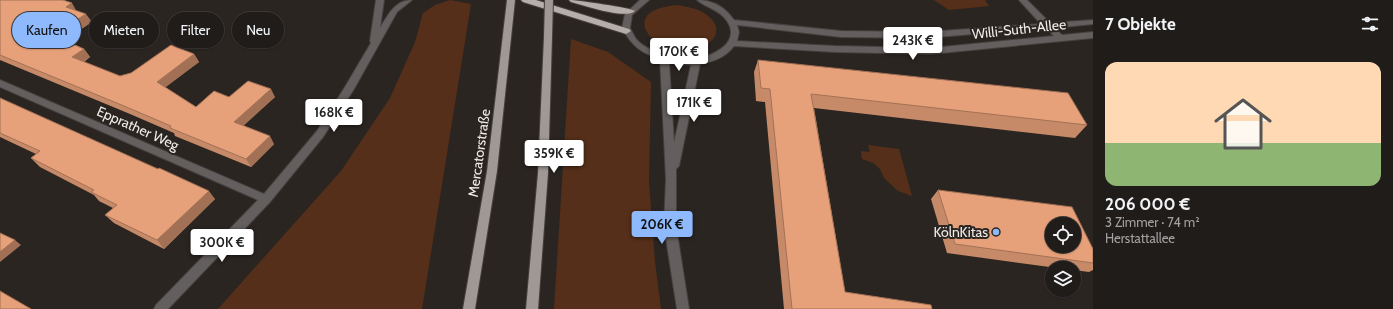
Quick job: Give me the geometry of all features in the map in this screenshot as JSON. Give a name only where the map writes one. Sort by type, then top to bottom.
[{"type":"highway","points":[[526,0],[626,31]]},
{"type":"highway","points":[[574,0],[605,9],[630,11]]},
{"type":"main road","name":"Mercatorstraße","points":[[469,309],[492,171],[511,0]]},
{"type":"main road","points":[[532,309],[543,172],[549,0]]},
{"type":"street","points":[[373,47],[380,0]]},
{"type":"street","points":[[160,309],[266,199],[320,134],[349,89],[394,11],[408,0]]},
{"type":"street","points":[[645,0],[630,11],[625,24],[626,31],[636,44],[653,55],[664,59],[696,62],[712,59],[725,52],[735,36],[732,22],[725,13],[715,6],[701,0]]},
{"type":"street","points":[[1023,0],[1060,38]]},
{"type":"street","name":"Willi-Suth-Allee","points":[[732,22],[841,34],[926,35],[1046,24],[1093,22]]},
{"type":"street","name":"Willi-Suth-Allee","points":[[732,43],[835,49],[931,51],[1093,35]]},
{"type":"street","points":[[664,59],[671,179],[670,226],[683,309]]},
{"type":"street","points":[[671,179],[696,62]]},
{"type":"street","name":"Epprather Weg","points":[[0,83],[266,199]]},
{"type":"shaded area","points":[[450,0],[471,4],[422,309],[218,309],[341,171],[390,98],[415,42],[423,13],[435,5]]},
{"type":"shaded area","points":[[934,0],[985,0],[989,6],[949,10]]},
{"type":"shaded area","points":[[678,5],[698,10],[710,18],[716,28],[716,32],[711,41],[699,48],[684,51],[670,48],[657,42],[648,34],[644,25],[647,16],[658,9]]},
{"type":"shaded area","points":[[571,39],[608,52],[651,82],[649,181],[655,262],[661,309],[554,309]]},
{"type":"shaded area","points":[[868,145],[899,149],[912,196],[898,191],[884,178],[880,169],[873,163],[862,159],[861,151],[870,152]]},
{"type":"building","points":[[0,0],[63,0],[72,3],[66,7],[80,12],[12,12],[12,48],[81,48],[84,49],[72,57],[120,76],[131,73],[167,48],[179,48],[194,54],[157,82],[196,107],[214,91],[229,97],[248,81],[271,89],[234,122],[270,136],[246,159],[170,128],[171,126],[124,106],[0,55]]},
{"type":"building","points":[[81,12],[86,14],[81,17]]},
{"type":"building","points":[[758,60],[1068,93],[1087,125],[811,94],[845,292],[931,305],[932,309],[792,309],[770,89],[761,88]]},
{"type":"building","points":[[0,98],[209,191],[157,240],[105,215],[117,205],[91,192],[94,190],[31,158],[40,151],[0,133]]},
{"type":"building","name":"KölnKitas","points":[[938,190],[1072,207],[1077,217],[1045,217],[1045,253],[1081,253],[1081,225],[1093,249],[1093,263],[955,244]]},
{"type":"building","points":[[0,233],[15,240],[0,252]]},
{"type":"building","points":[[0,291],[31,309],[0,309]]},
{"type":"place","name":"KölnKitas","points":[[996,232]]}]
